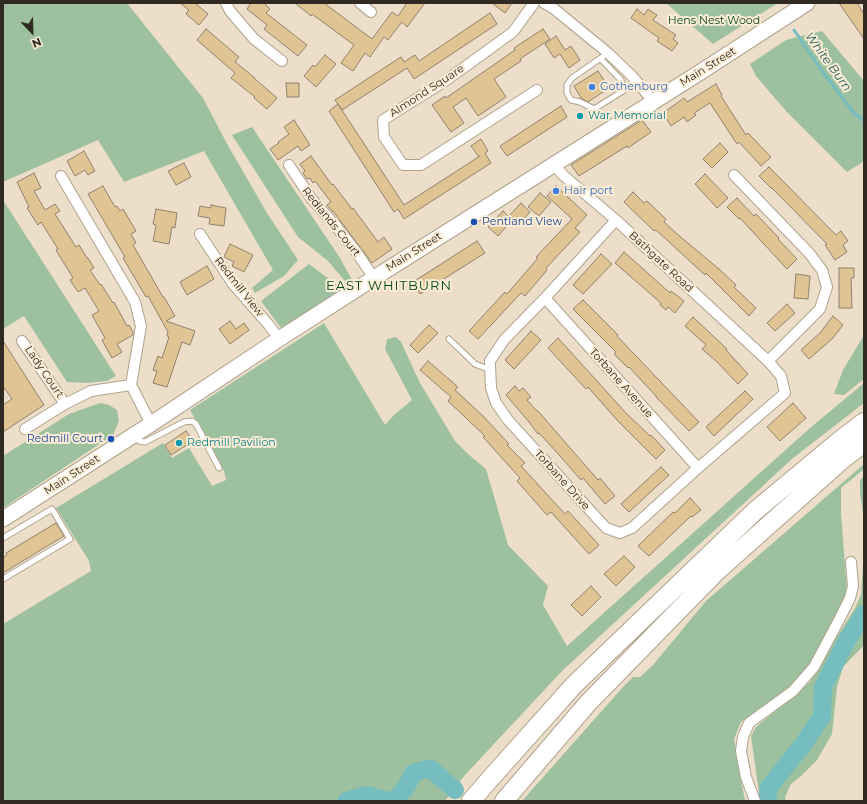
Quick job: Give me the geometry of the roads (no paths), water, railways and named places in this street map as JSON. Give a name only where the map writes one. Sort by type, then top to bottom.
[{"type":"highway","points":[[458,801],[481,772],[568,675],[755,511],[864,422]]},
{"type":"highway","points":[[504,801],[588,702],[717,571],[843,459],[864,443]]},
{"type":"highway","points":[[471,801],[574,685],[755,511]]},
{"type":"highway","points":[[510,801],[539,758]]},
{"type":"main road","name":"Main Street","points":[[3,519],[370,280],[699,73],[807,3]]},
{"type":"street","points":[[226,3],[230,11],[254,39],[282,61]]},
{"type":"street","points":[[360,3],[371,12]]},
{"type":"street","name":"Almond Square","points":[[534,3],[513,32],[448,79],[383,120],[384,137],[403,165],[421,165],[537,90]]},
{"type":"street","points":[[550,5],[604,56],[631,75],[653,101]]},
{"type":"street","name":"Bathgate Road","points":[[553,164],[564,176],[616,220],[768,362]]},
{"type":"street","name":"Redlands Court","points":[[288,165],[311,198],[336,226],[357,253],[370,280]]},
{"type":"street","points":[[734,175],[809,253],[822,270],[827,287],[820,309],[768,362]]},
{"type":"street","points":[[61,176],[135,302],[141,326],[131,385],[151,424]]},
{"type":"street","name":"Torbane Drive","points":[[616,220],[545,298],[504,340],[490,361],[491,388],[496,403],[508,420],[606,528],[620,533],[632,528],[698,468],[785,393],[781,376],[768,362]]},
{"type":"street","name":"Redmill View","points":[[200,234],[233,284],[279,339]]},
{"type":"street","name":"Torbane Avenue","points":[[545,298],[698,468]]},
{"type":"street","name":"Lady Court","points":[[22,341],[65,404]]},
{"type":"street","name":"Lady Court","points":[[26,429],[65,404],[91,391],[131,385]]},
{"type":"street","points":[[755,801],[746,777],[741,751],[743,737],[749,723],[793,691],[814,667],[850,598],[853,586],[851,562]]},
{"type":"lane","points":[[604,56],[621,80],[624,89],[623,92],[594,109],[580,102],[571,100],[567,93],[567,85],[572,78],[604,56]]},
{"type":"lane","points":[[449,339],[475,364],[490,370]]},
{"type":"lane","points":[[134,435],[139,441],[145,442],[184,422],[192,422],[196,424],[219,468]]},
{"type":"lane","points":[[3,538],[52,508],[70,539],[3,579]]},
{"type":"waterway","name":"White Burn","points":[[794,30],[822,71],[854,113],[864,121]]},
{"type":"waterway","points":[[767,801],[769,787],[802,746],[822,716],[823,687],[846,642],[864,614]]},
{"type":"waterway","points":[[394,801],[407,786],[413,773],[422,770],[431,769],[455,790]]},
{"type":"waterway","points":[[346,801],[366,795],[389,801]]},
{"type":"place","name":"Gothenburg","points":[[592,87]]},
{"type":"place","name":"War Memorial","points":[[580,116]]},
{"type":"place","name":"Hair port","points":[[556,191]]},
{"type":"place","name":"Pentland View","points":[[474,222]]},
{"type":"place","name":"Redmill Court","points":[[111,439]]},
{"type":"place","name":"Redmill Pavilion","points":[[179,443]]},
{"type":"district","name":"EAST WHITBURN","points":[[389,286]]},
{"type":"park label","name":"Hens Nest Wood","points":[[714,21]]}]
